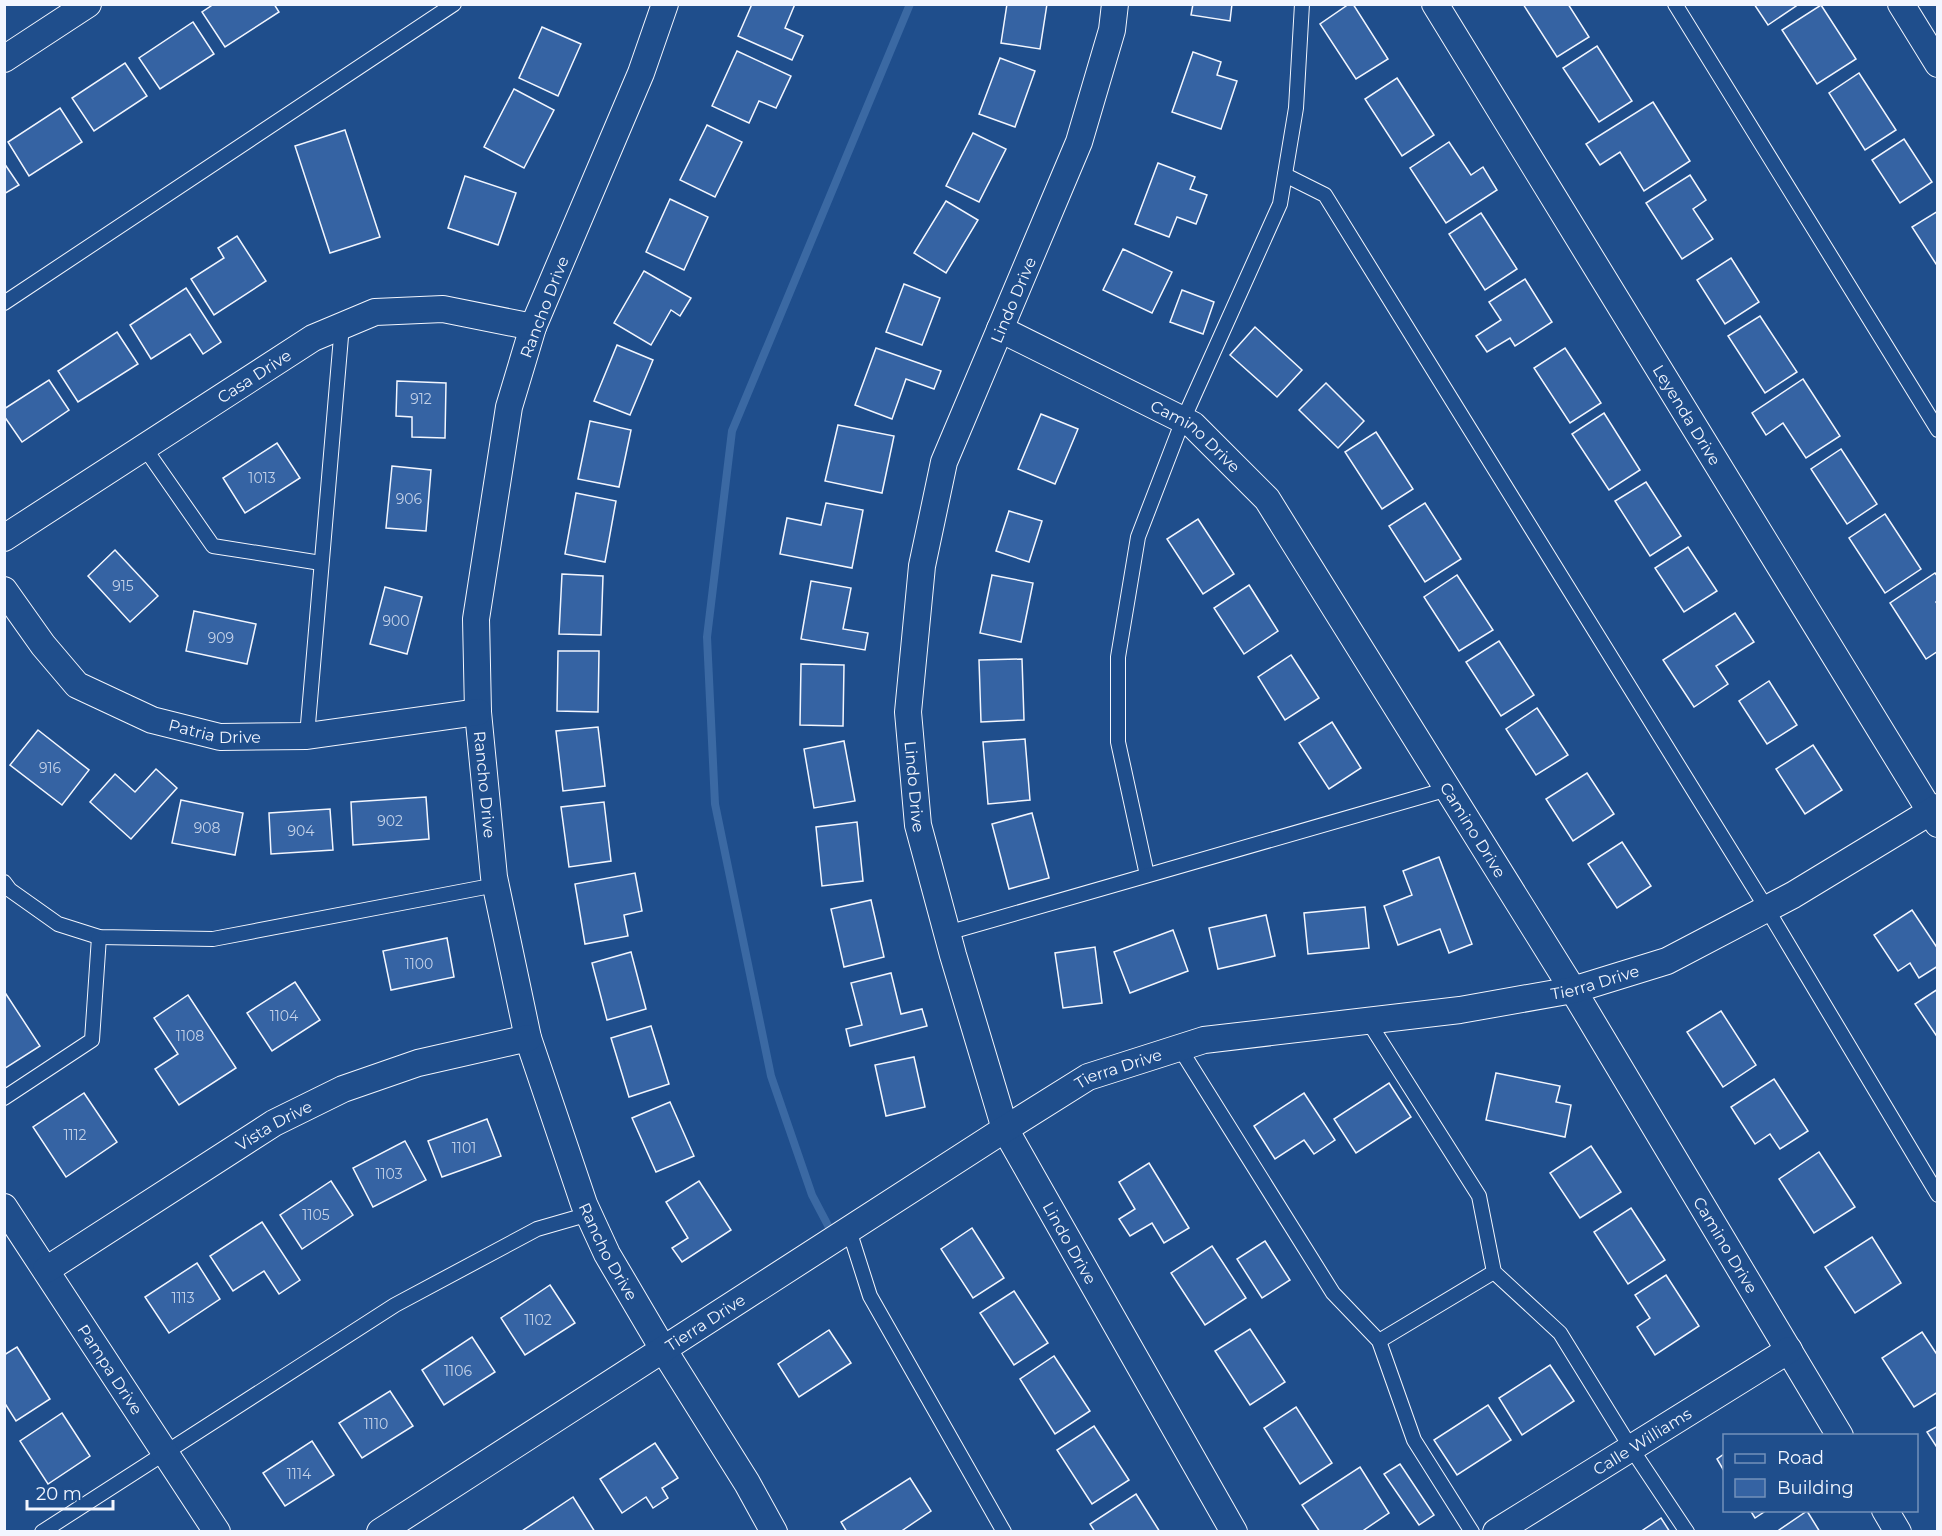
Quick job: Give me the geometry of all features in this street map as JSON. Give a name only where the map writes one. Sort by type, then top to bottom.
[{"type":"street","points":[[4,60],[88,4]]},
{"type":"street","name":"Rancho Drive","points":[[665,4],[641,73],[533,327],[509,407],[476,619],[478,712],[495,885],[528,1038],[589,1214],[608,1254],[663,1349],[747,1483],[774,1532]]},
{"type":"street","name":"Lindo Drive","points":[[1115,4],[1112,30],[1079,142],[944,462],[922,566],[908,712],[918,825],[947,933],[1005,1129],[1234,1532]]},
{"type":"street","name":"Leyenda Drive","points":[[1434,4],[1935,814]]},
{"type":"street","points":[[1901,4],[1938,64]]},
{"type":"street","name":"Casa Drive","points":[[4,538],[313,338],[342,325],[375,312],[443,309],[533,327]]},
{"type":"street","name":"Camino Drive","points":[[1000,329],[1193,425],[1268,499],[1573,990],[1839,1434]]},
{"type":"street","name":"Patria Drive","points":[[4,590],[77,685],[152,720],[220,737],[307,736],[478,712]]},
{"type":"street","name":"Tierra Drive","points":[[380,1532],[1088,1077],[1204,1040],[1460,1010],[1573,990],[1667,961],[1793,896],[1935,814]]},
{"type":"street","name":"Vista Drive","points":[[46,1270],[274,1124],[343,1089],[418,1064],[528,1038]]},
{"type":"street","name":"Pampa Drive","points":[[4,1207],[217,1532]]},
{"type":"street","name":"Calle Williams","points":[[1496,1532],[1789,1350]]},
{"type":"street","points":[[1886,1512],[1898,1532]]},
{"type":"lane","points":[[4,303],[454,4]]},
{"type":"lane","points":[[1147,875],[1118,742],[1118,657],[1138,537],[1184,420],[1280,204],[1296,108],[1302,4]]},
{"type":"lane","points":[[1675,4],[1938,430]]},
{"type":"lane","points":[[1285,175],[1325,195],[1767,909],[1938,1194]]},
{"type":"lane","points":[[307,736],[342,325]]},
{"type":"lane","points":[[144,447],[213,546],[321,563]]},
{"type":"lane","points":[[947,933],[1448,789]]},
{"type":"lane","points":[[4,882],[10,890],[58,924],[99,937],[213,939],[495,885]]},
{"type":"lane","points":[[4,1098],[92,1040],[99,937]]},
{"type":"lane","points":[[1368,1021],[1479,1196],[1494,1272],[1560,1333],[1631,1448],[1687,1532]]},
{"type":"lane","points":[[1179,1047],[1334,1293],[1379,1341],[1414,1440],[1472,1532]]},
{"type":"lane","points":[[42,1532],[395,1305],[537,1229],[589,1214]]},
{"type":"lane","points":[[849,1230],[870,1296],[1004,1532]]},
{"type":"lane","points":[[1379,1341],[1494,1272]]},
{"type":"building","points":[[214,4],[274,4],[279,12],[225,47],[202,12]]},
{"type":"building","points":[[752,4],[795,4],[785,28],[803,36],[792,60],[738,36]]},
{"type":"building","points":[[1007,4],[1047,4],[1040,49],[1001,43]]},
{"type":"building","points":[[1193,4],[1232,4],[1230,21],[1191,15]]},
{"type":"building","points":[[1349,4],[1353,4],[1388,59],[1356,79],[1320,24]]},
{"type":"building","points":[[1523,4],[1568,4],[1589,37],[1557,57]]},
{"type":"building","points":[[1754,4],[1799,4],[1768,25]]},
{"type":"building","points":[[1821,5],[1856,59],[1817,84],[1782,30]]},
{"type":"building","points":[[193,22],[214,54],[160,89],[139,58]]},
{"type":"building","points":[[542,27],[581,44],[558,96],[519,78]]},
{"type":"building","points":[[1597,46],[1632,101],[1599,122],[1563,68]]},
{"type":"building","points":[[737,51],[791,76],[776,108],[759,101],[749,123],[712,106]]},
{"type":"building","points":[[1193,52],[1221,62],[1217,75],[1237,81],[1221,129],[1172,112]]},
{"type":"building","points":[[1000,58],[1035,71],[1015,127],[979,114]]},
{"type":"building","points":[[125,63],[147,96],[94,131],[72,98]]},
{"type":"building","points":[[1859,73],[1896,130],[1865,150],[1829,93]]},
{"type":"building","points":[[1397,78],[1434,135],[1402,156],[1365,99]]},
{"type":"building","points":[[514,89],[554,110],[524,168],[484,147]]},
{"type":"building","points":[[1653,102],[1690,161],[1644,191],[1620,152],[1600,165],[1586,144]]},
{"type":"building","points":[[60,108],[82,142],[29,176],[8,142]]},
{"type":"building","points":[[707,125],[742,142],[715,197],[680,180]]},
{"type":"building","points":[[345,130],[380,237],[330,253],[295,146]]},
{"type":"building","points":[[973,133],[1006,149],[979,202],[946,186]]},
{"type":"building","points":[[1904,139],[1932,182],[1900,203],[1872,160]]},
{"type":"building","points":[[1449,142],[1471,175],[1483,167],[1497,190],[1446,223],[1410,168]]},
{"type":"building","points":[[4,163],[19,185],[4,194]]},
{"type":"building","points":[[1158,163],[1195,177],[1190,189],[1207,195],[1196,224],[1177,217],[1169,237],[1135,224]]},
{"type":"building","points":[[1690,175],[1706,200],[1693,209],[1713,239],[1682,259],[1646,203]]},
{"type":"building","points":[[465,176],[516,193],[498,245],[448,228]]},
{"type":"building","points":[[670,199],[708,217],[684,270],[646,252]]},
{"type":"building","points":[[946,201],[978,220],[946,273],[914,253]]},
{"type":"building","points":[[1938,211],[1938,267],[1912,227]]},
{"type":"building","points":[[1481,213],[1517,269],[1485,290],[1449,234]]},
{"type":"building","points":[[237,236],[266,281],[214,315],[191,279],[224,258],[218,248]]},
{"type":"building","points":[[1123,249],[1172,272],[1152,313],[1103,290]]},
{"type":"building","points":[[1731,258],[1759,302],[1725,324],[1697,280]]},
{"type":"building","points":[[644,271],[691,298],[680,316],[671,310],[651,345],[614,323]]},
{"type":"building","points":[[1525,279],[1552,322],[1515,346],[1510,338],[1487,352],[1476,336],[1501,320],[1489,302]]},
{"type":"building","points":[[904,284],[940,298],[922,345],[886,332]]},
{"type":"building","points":[[186,288],[221,342],[203,354],[190,334],[151,359],[130,325]]},
{"type":"building","points":[[1182,290],[1214,302],[1203,334],[1170,322]]},
{"type":"building","points":[[1760,316],[1797,372],[1765,393],[1728,336]]},
{"type":"building","points":[[1255,327],[1302,370],[1277,397],[1230,355]]},
{"type":"building","points":[[117,332],[138,364],[78,402],[58,371]]},
{"type":"building","points":[[617,345],[653,360],[630,415],[594,401]]},
{"type":"building","points":[[876,348],[941,371],[934,389],[906,379],[892,419],[855,405]]},
{"type":"building","points":[[1565,348],[1601,403],[1570,423],[1534,368]]},
{"type":"building","points":[[1803,379],[1840,436],[1806,458],[1783,423],[1766,435],[1752,413]]},
{"type":"building","points":[[49,380],[69,410],[22,442],[4,416],[4,409]]},
{"type":"building","points":[[397,381],[446,383],[445,438],[412,437],[412,417],[396,416]]},
{"type":"building","points":[[1326,383],[1364,421],[1338,448],[1299,410]]},
{"type":"building","points":[[1604,413],[1640,470],[1609,490],[1572,434]]},
{"type":"building","points":[[1041,414],[1078,429],[1055,484],[1018,469]]},
{"type":"building","points":[[590,421],[631,430],[619,487],[578,479]]},
{"type":"building","points":[[838,425],[894,436],[882,493],[825,481]]},
{"type":"building","points":[[1376,432],[1413,489],[1382,509],[1345,452]]},
{"type":"building","points":[[277,443],[300,478],[245,513],[223,478]]},
{"type":"building","points":[[1841,449],[1877,504],[1847,524],[1811,469]]},
{"type":"building","points":[[392,466],[431,470],[426,531],[386,528]]},
{"type":"building","points":[[1646,482],[1681,536],[1650,556],[1615,501]]},
{"type":"building","points":[[576,493],[616,501],[605,562],[565,554]]},
{"type":"building","points":[[826,503],[863,510],[852,568],[780,554],[787,518],[821,525]]},
{"type":"building","points":[[1425,503],[1461,559],[1425,582],[1389,526]]},
{"type":"building","points":[[1009,511],[1042,521],[1029,562],[996,551]]},
{"type":"building","points":[[1885,514],[1921,569],[1885,593],[1849,538]]},
{"type":"building","points":[[1198,519],[1234,574],[1203,594],[1167,539]]},
{"type":"building","points":[[1688,547],[1717,591],[1684,612],[1655,568]]},
{"type":"building","points":[[115,550],[158,596],[130,622],[88,576]]},
{"type":"building","points":[[1935,573],[1938,577],[1938,601],[1936,602],[1938,605],[1938,651],[1926,659],[1890,603]]},
{"type":"building","points":[[562,574],[603,576],[601,635],[559,634]]},
{"type":"building","points":[[992,575],[1033,583],[1021,642],[980,633]]},
{"type":"building","points":[[1457,575],[1493,630],[1459,651],[1424,597]]},
{"type":"building","points":[[811,581],[851,588],[843,629],[868,633],[865,650],[801,639]]},
{"type":"building","points":[[1249,585],[1278,631],[1244,654],[1214,608]]},
{"type":"building","points":[[385,587],[422,597],[407,654],[370,644]]},
{"type":"building","points":[[194,611],[256,624],[247,664],[186,651]]},
{"type":"building","points":[[1735,613],[1754,642],[1716,666],[1728,684],[1694,707],[1663,660]]},
{"type":"building","points":[[1499,641],[1534,695],[1501,716],[1466,662]]},
{"type":"building","points":[[558,651],[599,651],[598,712],[557,711]]},
{"type":"building","points":[[1291,655],[1319,698],[1285,720],[1258,677]]},
{"type":"building","points":[[1022,659],[1024,720],[981,722],[979,660]]},
{"type":"building","points":[[801,664],[844,665],[843,726],[800,725]]},
{"type":"building","points":[[1769,681],[1797,725],[1767,744],[1739,701]]},
{"type":"building","points":[[1537,708],[1568,755],[1536,775],[1506,729]]},
{"type":"building","points":[[1332,722],[1361,768],[1329,789],[1299,743]]},
{"type":"building","points":[[598,727],[605,786],[563,791],[556,731]]},
{"type":"building","points":[[38,730],[89,770],[62,805],[10,765]]},
{"type":"building","points":[[1025,739],[1030,800],[988,804],[983,742]]},
{"type":"building","points":[[844,741],[855,801],[814,808],[804,749]]},
{"type":"building","points":[[1813,745],[1842,790],[1805,814],[1776,769]]},
{"type":"building","points":[[156,769],[177,788],[131,839],[90,802],[115,774],[135,792]]},
{"type":"building","points":[[1587,773],[1614,814],[1573,841],[1546,799]]},
{"type":"building","points":[[426,797],[429,839],[353,845],[351,802]]},
{"type":"building","points":[[181,800],[243,813],[235,855],[172,843]]},
{"type":"building","points":[[604,802],[611,861],[569,867],[561,807]]},
{"type":"building","points":[[330,809],[333,850],[271,854],[269,813]]},
{"type":"building","points":[[1032,813],[1049,878],[1009,889],[992,824]]},
{"type":"building","points":[[857,822],[863,881],[822,886],[816,827]]},
{"type":"building","points":[[1622,842],[1651,886],[1617,908],[1588,864]]},
{"type":"building","points":[[1439,857],[1472,944],[1449,953],[1440,929],[1398,945],[1384,906],[1412,895],[1403,871]]},
{"type":"building","points":[[635,873],[642,911],[624,915],[628,936],[585,944],[575,884]]},
{"type":"building","points":[[871,900],[884,957],[844,967],[831,909]]},
{"type":"building","points":[[1365,907],[1369,948],[1308,954],[1304,913]]},
{"type":"building","points":[[1912,910],[1938,949],[1938,966],[1919,978],[1910,963],[1898,971],[1874,935]]},
{"type":"building","points":[[1266,915],[1275,956],[1218,969],[1209,928]]},
{"type":"building","points":[[1173,930],[1188,971],[1130,993],[1114,952]]},
{"type":"building","points":[[447,938],[454,977],[391,990],[383,951]]},
{"type":"building","points":[[1095,947],[1102,1003],[1063,1008],[1055,953]]},
{"type":"building","points":[[631,952],[646,1009],[607,1020],[592,963]]},
{"type":"building","points":[[891,973],[901,1014],[922,1009],[927,1026],[850,1046],[846,1029],[862,1025],[851,983]]},
{"type":"building","points":[[295,982],[320,1020],[272,1051],[247,1013]]},
{"type":"building","points":[[1938,989],[1938,1038],[1915,1004]]},
{"type":"building","points":[[4,991],[40,1046],[4,1069]]},
{"type":"building","points":[[188,995],[236,1068],[179,1105],[155,1069],[178,1054],[154,1018]]},
{"type":"building","points":[[1721,1011],[1756,1065],[1723,1087],[1687,1032]]},
{"type":"building","points":[[651,1026],[669,1084],[629,1097],[611,1038]]},
{"type":"building","points":[[914,1057],[925,1107],[886,1116],[875,1065]]},
{"type":"building","points":[[1496,1073],[1560,1086],[1556,1102],[1571,1105],[1565,1137],[1486,1120]]},
{"type":"building","points":[[1774,1079],[1808,1131],[1780,1149],[1770,1134],[1755,1144],[1731,1107]]},
{"type":"building","points":[[1389,1083],[1411,1117],[1356,1153],[1334,1119]]},
{"type":"building","points":[[84,1093],[117,1142],[66,1177],[33,1127]]},
{"type":"building","points":[[1304,1093],[1335,1140],[1314,1154],[1304,1140],[1275,1159],[1254,1126]]},
{"type":"building","points":[[670,1102],[694,1156],[656,1172],[632,1118]]},
{"type":"building","points":[[487,1119],[501,1156],[442,1177],[428,1141]]},
{"type":"building","points":[[405,1141],[426,1180],[373,1207],[353,1168]]},
{"type":"building","points":[[1591,1146],[1621,1192],[1580,1218],[1550,1173]]},
{"type":"building","points":[[1819,1152],[1855,1207],[1814,1233],[1779,1179]]},
{"type":"building","points":[[1149,1163],[1189,1228],[1164,1243],[1152,1223],[1130,1236],[1119,1219],[1135,1209],[1119,1182]]},
{"type":"building","points":[[331,1181],[353,1215],[302,1249],[280,1215]]},
{"type":"building","points":[[699,1181],[731,1230],[682,1262],[672,1248],[688,1238],[666,1202]]},
{"type":"building","points":[[1631,1208],[1665,1260],[1628,1284],[1594,1232]]},
{"type":"building","points":[[262,1222],[300,1280],[279,1294],[264,1271],[233,1291],[210,1256]]},
{"type":"building","points":[[972,1228],[1004,1278],[973,1298],[941,1249]]},
{"type":"building","points":[[1872,1237],[1901,1283],[1855,1313],[1825,1267]]},
{"type":"building","points":[[1265,1241],[1290,1280],[1262,1298],[1237,1259]]},
{"type":"building","points":[[1212,1246],[1246,1298],[1205,1325],[1171,1273]]},
{"type":"building","points":[[197,1263],[220,1299],[169,1333],[145,1297]]},
{"type":"building","points":[[1666,1275],[1699,1326],[1655,1355],[1637,1327],[1650,1318],[1635,1295]]},
{"type":"building","points":[[550,1285],[575,1323],[525,1355],[501,1318]]},
{"type":"building","points":[[1014,1291],[1048,1343],[1014,1365],[980,1313]]},
{"type":"building","points":[[1250,1329],[1285,1382],[1250,1405],[1215,1351]]},
{"type":"building","points":[[829,1330],[851,1363],[799,1397],[778,1364]]},
{"type":"building","points":[[1922,1332],[1938,1356],[1938,1392],[1914,1407],[1882,1358]]},
{"type":"building","points":[[472,1337],[495,1372],[444,1405],[422,1370]]},
{"type":"building","points":[[17,1347],[50,1399],[16,1421],[4,1402],[4,1355]]},
{"type":"building","points":[[1054,1356],[1090,1411],[1055,1434],[1020,1379]]},
{"type":"building","points":[[1550,1365],[1574,1401],[1522,1435],[1499,1398]]},
{"type":"building","points":[[390,1391],[413,1426],[362,1458],[339,1423]]},
{"type":"building","points":[[1488,1405],[1511,1440],[1457,1475],[1434,1440]]},
{"type":"building","points":[[1296,1407],[1332,1463],[1300,1484],[1264,1428]]},
{"type":"building","points":[[62,1413],[90,1456],[48,1484],[20,1441]]},
{"type":"building","points":[[1094,1426],[1129,1480],[1092,1504],[1057,1450]]},
{"type":"building","points":[[1938,1426],[1938,1449],[1927,1432]]},
{"type":"building","points":[[312,1441],[334,1475],[285,1506],[263,1473]]},
{"type":"building","points":[[655,1443],[678,1478],[662,1488],[668,1498],[653,1508],[646,1497],[622,1513],[600,1479]]},
{"type":"building","points":[[1723,1455],[1723,1469],[1717,1459]]},
{"type":"building","points":[[1400,1464],[1434,1515],[1419,1525],[1384,1474]]},
{"type":"building","points":[[1360,1467],[1389,1513],[1361,1532],[1320,1532],[1302,1505]]},
{"type":"building","points":[[910,1478],[931,1511],[900,1532],[847,1532],[841,1522]]},
{"type":"building","points":[[1136,1494],[1160,1532],[1095,1532],[1090,1524]]},
{"type":"building","points":[[573,1497],[595,1532],[522,1532],[522,1531]]},
{"type":"building","points":[[1751,1512],[1764,1512],[1755,1518]]},
{"type":"building","points":[[1808,1512],[1820,1532],[1776,1532]]},
{"type":"building","points":[[1661,1518],[1670,1532],[1640,1532]]},
{"type":"waterway","points":[[833,1235],[812,1195],[771,1076],[715,804],[707,637],[732,431],[910,4]]}]
